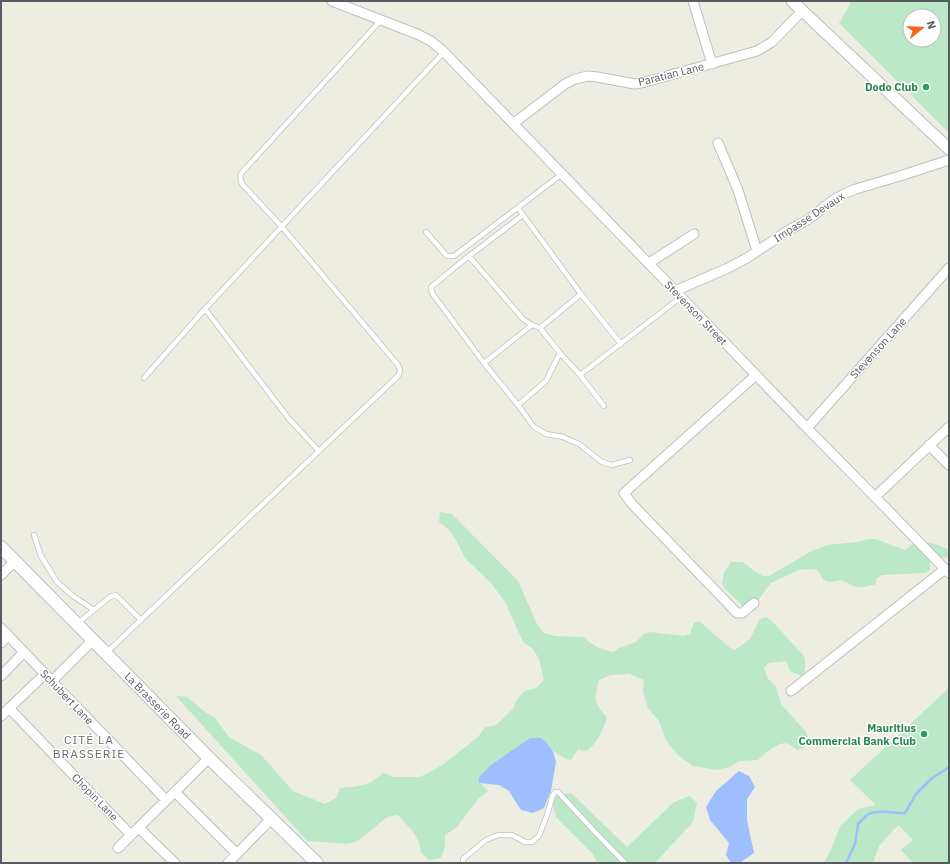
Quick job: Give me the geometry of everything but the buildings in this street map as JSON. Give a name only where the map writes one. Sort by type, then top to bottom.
[{"type":"main road","name":"La Brasserie Road","points":[[1,547],[210,758],[317,863]]},
{"type":"street","name":"Stevenson Street","points":[[332,1],[417,34],[431,41],[444,52],[947,571]]},
{"type":"street","points":[[693,1],[712,64]]},
{"type":"street","points":[[792,1],[949,149]]},
{"type":"street","name":"Paratian Lane","points":[[514,123],[565,84],[575,79],[588,76],[635,84],[757,51],[772,42],[802,11]]},
{"type":"street","points":[[718,143],[738,190],[757,251]]},
{"type":"street","name":"Impasse Devaux","points":[[678,294],[747,258],[789,230],[809,219],[833,200],[846,193],[949,160]]},
{"type":"street","points":[[649,263],[694,234]]},
{"type":"street","name":"Stevenson Lane","points":[[807,428],[946,278],[949,268]]},
{"type":"street","points":[[754,603],[742,613],[737,613],[632,504],[624,493],[756,375]]},
{"type":"street","points":[[875,497],[949,426]]},
{"type":"street","points":[[929,445],[949,465]]},
{"type":"street","points":[[1,575],[15,561]]},
{"type":"street","points":[[791,691],[947,571]]},
{"type":"street","name":"Schubert Lane","points":[[1,628],[166,800]]},
{"type":"street","points":[[1,643],[8,635]]},
{"type":"street","points":[[52,681],[94,640]]},
{"type":"street","points":[[1,676],[24,652]]},
{"type":"street","points":[[1,716],[45,674]]},
{"type":"street","name":"Chopin Lane","points":[[9,708],[131,835]]},
{"type":"street","points":[[118,848],[210,758]]},
{"type":"street","points":[[175,792],[237,854]]},
{"type":"street","points":[[228,863],[271,819]]},
{"type":"street","points":[[139,828],[175,863]]},
{"type":"lane","points":[[106,653],[399,375],[400,370],[398,365],[282,227],[242,184],[240,179],[241,174],[381,20]]},
{"type":"lane","points":[[144,378],[205,309],[444,52]]},
{"type":"lane","points":[[426,232],[447,256],[454,256],[562,174]]},
{"type":"lane","points":[[518,208],[581,294],[621,344]]},
{"type":"lane","points":[[523,215],[431,287],[432,294],[534,427],[546,434],[563,437],[579,444],[602,462],[612,464],[630,460]]},
{"type":"lane","points":[[469,256],[523,319],[540,328],[604,406]]},
{"type":"lane","points":[[540,328],[581,294]]},
{"type":"lane","points":[[580,375],[621,344],[678,294]]},
{"type":"lane","points":[[205,309],[289,419],[319,451]]},
{"type":"lane","points":[[484,363],[532,325]]},
{"type":"lane","points":[[518,405],[546,381],[560,353]]},
{"type":"lane","points":[[34,535],[40,556],[57,582],[73,596],[94,610]]},
{"type":"lane","points":[[78,624],[110,597],[116,595],[141,620]]},
{"type":"lane","points":[[463,863],[463,859],[486,840],[498,835],[512,835],[526,842],[532,842],[539,836],[547,815],[552,795],[555,792],[558,792],[625,863]]},
{"type":"green space","name":"Dodo Club","points":[[852,1],[949,1],[949,133],[839,23]]},
{"type":"green space","points":[[440,512],[452,514],[518,581],[537,624],[544,633],[555,636],[584,637],[590,643],[598,647],[614,652],[619,648],[636,642],[644,634],[650,632],[684,636],[690,634],[694,623],[699,621],[730,648],[735,650],[750,639],[760,619],[766,617],[771,620],[803,655],[805,660],[805,672],[801,676],[790,671],[786,661],[768,663],[764,668],[768,679],[776,687],[781,704],[805,731],[808,737],[804,748],[797,750],[785,743],[772,748],[758,760],[740,761],[729,767],[717,770],[693,766],[679,756],[667,742],[659,721],[648,708],[643,691],[644,680],[629,674],[611,675],[599,680],[596,700],[599,708],[607,718],[592,747],[584,751],[578,749],[571,760],[557,753],[546,742],[479,777],[480,783],[488,791],[478,799],[456,828],[445,835],[445,847],[441,858],[429,860],[421,853],[419,842],[414,833],[398,815],[387,817],[358,841],[347,844],[307,841],[176,696],[187,697],[215,718],[229,737],[261,755],[293,791],[325,804],[336,798],[340,788],[363,785],[372,781],[383,773],[394,777],[420,777],[441,766],[478,737],[485,727],[496,725],[513,709],[517,699],[525,691],[536,688],[544,680],[539,659],[533,649],[523,642],[505,602],[491,583],[465,558],[455,538],[448,529],[439,522]]},
{"type":"green space","points":[[875,539],[905,550],[913,544],[924,542],[936,544],[949,550],[949,557],[930,559],[930,570],[925,573],[882,575],[876,579],[876,584],[866,587],[854,586],[842,580],[829,582],[824,580],[817,570],[799,570],[771,583],[752,608],[746,609],[725,589],[722,583],[724,572],[731,562],[743,562],[757,573],[763,576],[769,576],[810,552],[827,545],[857,542]]},
{"type":"green space","name":"Mauritius Commercial Bank Club","points":[[949,688],[949,863],[913,863],[901,850],[913,840],[898,825],[879,846],[873,863],[823,863],[828,856],[841,825],[858,809],[876,805],[850,780]]},
{"type":"green space","points":[[571,793],[627,847],[674,802],[690,796],[697,803],[693,822],[655,863],[597,863],[593,854],[556,817],[552,801],[554,796]]},
{"type":"water","points":[[530,738],[541,738],[546,742],[553,751],[556,762],[551,791],[544,808],[533,813],[521,810],[509,791],[499,785],[479,783],[479,777],[491,765]]},
{"type":"water","points":[[739,771],[749,776],[755,787],[747,799],[747,820],[754,853],[741,862],[731,863],[726,855],[729,843],[710,820],[706,807],[716,791]]},
{"type":"waterway","points":[[846,863],[855,844],[858,824],[867,815],[876,812],[905,813],[916,794],[931,779],[949,767]]},
{"type":"place","name":"Dodo Club","points":[[926,87]]},
{"type":"place","name":"Mauritius Commercial Bank Club","points":[[924,734]]},
{"type":"district","name":"CITÉ LA BRASSERIE","points":[[89,746]]}]
